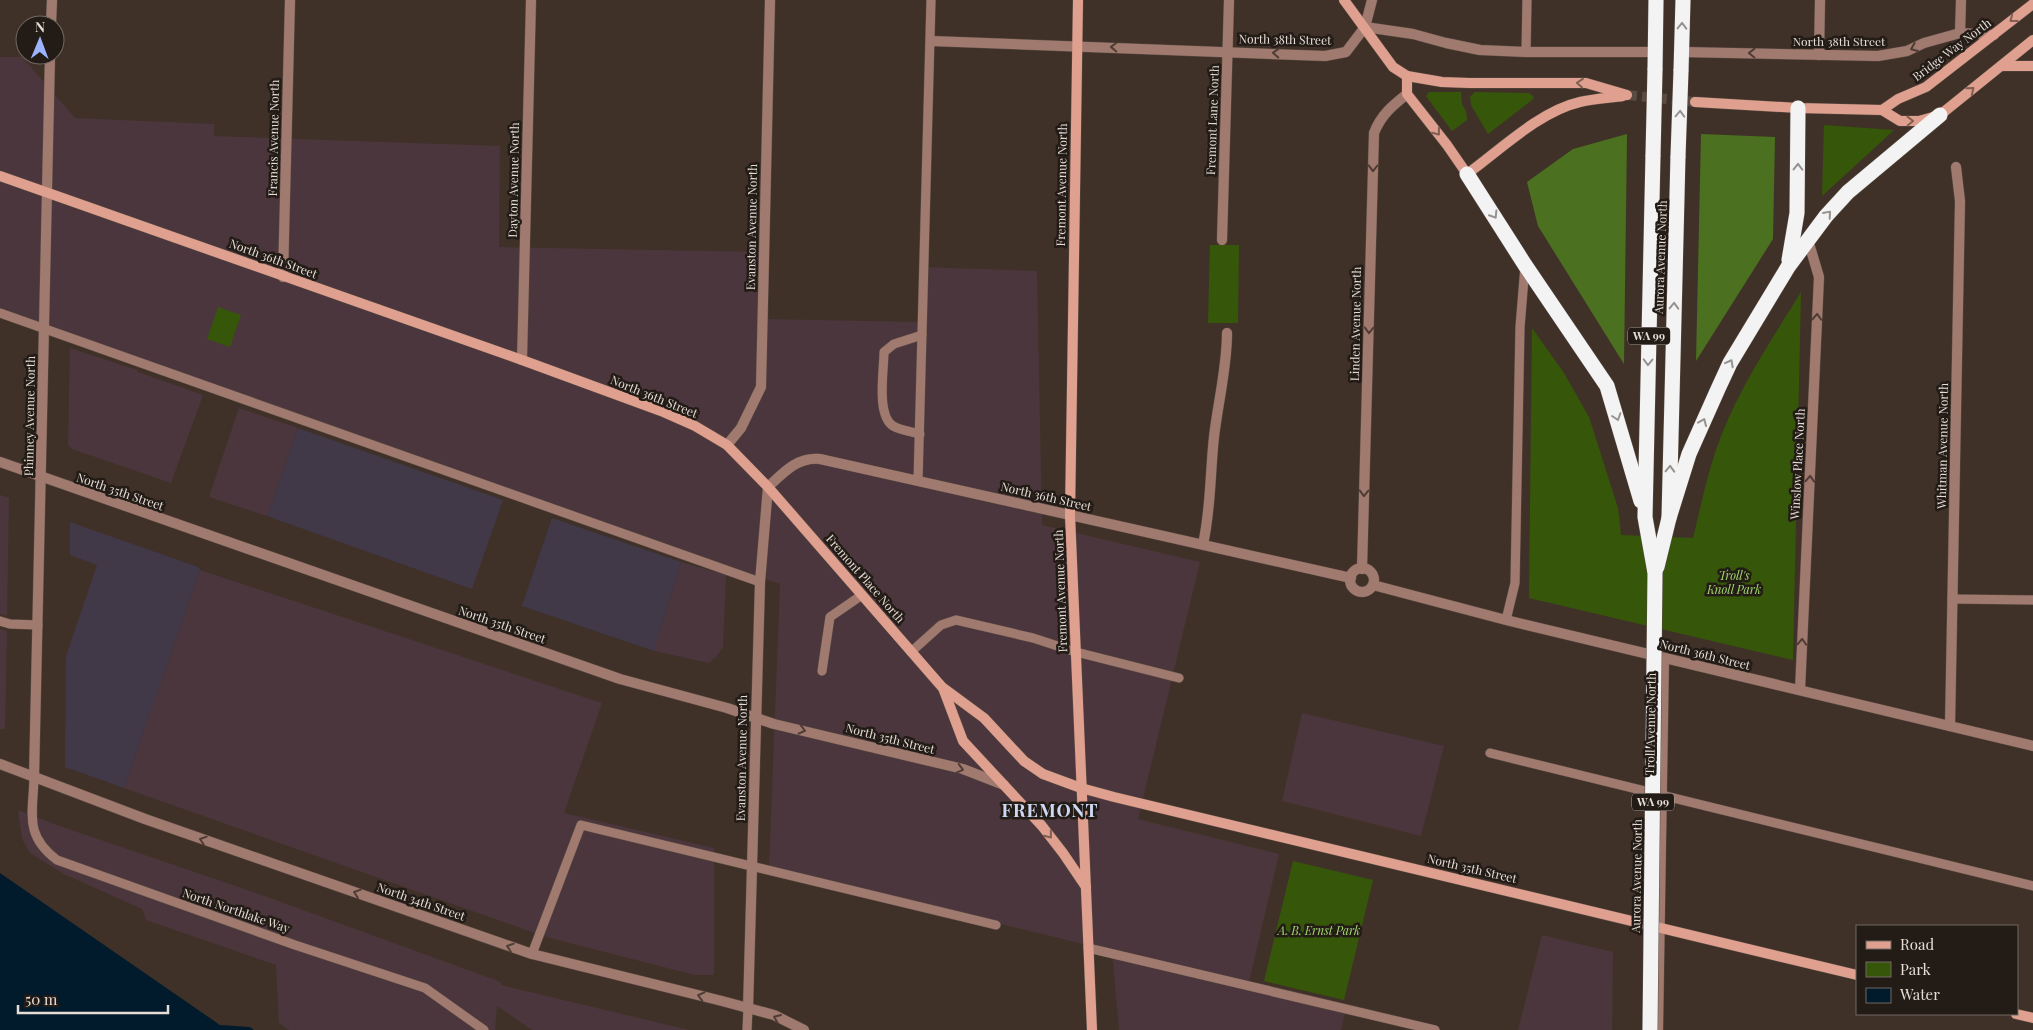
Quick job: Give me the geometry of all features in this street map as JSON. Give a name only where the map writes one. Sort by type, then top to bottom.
[{"type":"highway","name":"Aurora Avenue North","points":[[1650,1030],[1655,573],[1645,517],[1656,0]]},
{"type":"highway","name":"Aurora Avenue North","points":[[1655,573],[1669,518],[1683,0]]},
{"type":"highway","points":[[1788,267],[1797,213],[1798,108]]},
{"type":"highway","points":[[1669,518],[1689,454],[1730,363],[1788,267],[1848,192],[1940,115]]},
{"type":"highway","points":[[1467,174],[1525,265],[1607,386],[1645,517]]},
{"type":"main road","name":"Fremont Avenue North","points":[[1078,0],[1070,515],[1092,1030]]},
{"type":"main road","points":[[1344,0],[1392,67],[1407,76],[1442,82],[1586,83],[1627,95],[1580,102],[1559,109],[1536,122],[1467,174],[1407,94],[1407,76]]},
{"type":"main road","name":"Bridge Way North","points":[[1882,110],[1926,87],[2033,4]]},
{"type":"main road","points":[[1695,102],[1798,108],[1882,110],[1900,121],[1919,120],[1940,115],[2033,40]]},
{"type":"main road","points":[[2001,66],[2033,66]]},
{"type":"main road","name":"North 36th Street","points":[[0,176],[522,360],[678,418],[727,445],[768,487]]},
{"type":"main road","name":"Fremont Place North","points":[[768,487],[942,688],[984,718],[1024,761],[1035,769],[1043,774],[1082,788]]},
{"type":"main road","name":"Fremont Place North","points":[[942,688],[963,741],[1058,846],[1086,887]]},
{"type":"main road","name":"North 35th Street","points":[[1082,788],[1856,975]]},
{"type":"main road","points":[[2018,1014],[2033,1018]]},
{"type":"street","points":[[51,15],[52,0]]},
{"type":"street","name":"Francis Avenue North","points":[[284,277],[290,0]]},
{"type":"street","name":"Dayton Avenue North","points":[[522,360],[531,0]]},
{"type":"street","name":"Evanston Avenue North","points":[[727,445],[743,424],[761,387],[770,0]]},
{"type":"street","name":"Fremont Lane North","points":[[1222,240],[1229,0]]},
{"type":"street","points":[[1372,0],[1365,27],[1413,34],[1480,50],[1655,52]]},
{"type":"street","points":[[1819,55],[1820,0]]},
{"type":"street","points":[[1960,33],[1961,0]]},
{"type":"street","name":"North 38th Street","points":[[931,40],[1325,56],[1346,52],[1365,27]]},
{"type":"street","name":"North 38th Street","points":[[1682,52],[1878,56],[1907,51],[1924,43],[1960,33],[1994,35]]},
{"type":"street","name":"Phinney Avenue North","points":[[34,778],[50,65]]},
{"type":"street","name":"Linden Avenue North","points":[[1362,569],[1374,133],[1379,120],[1386,111],[1407,94]]},
{"type":"street","name":"Whitman Avenue North","points":[[1950,726],[1960,201],[1956,167]]},
{"type":"street","name":"Winslow Place North","points":[[1800,690],[1819,277],[1808,240]]},
{"type":"street","points":[[1203,544],[1207,524],[1214,436],[1227,360],[1227,333]]},
{"type":"street","name":"North 36th Street","points":[[768,487],[798,461],[813,458],[1351,578]]},
{"type":"street","name":"North 35th Street","points":[[0,462],[620,680],[755,717],[774,724],[963,769],[1004,785]]},
{"type":"street","name":"Evanston Avenue North","points":[[748,1009],[760,582],[768,487]]},
{"type":"street","points":[[1362,569],[1368,570],[1373,576],[1373,585],[1366,592],[1358,592],[1352,587],[1351,578],[1356,570],[1362,569]]},
{"type":"street","name":"North 36th Street","points":[[1373,585],[1506,620],[2033,746]]},
{"type":"street","name":"Troll Avenue North","points":[[1658,1030],[1664,658]]},
{"type":"street","name":"North 34th Street","points":[[0,764],[154,823],[532,954],[774,1015],[804,1030]]},
{"type":"lane","points":[[918,481],[931,0]]},
{"type":"lane","points":[[1526,52],[1527,0]]},
{"type":"lane","points":[[1506,620],[1516,583],[1520,327],[1525,265]]},
{"type":"lane","points":[[0,313],[760,582]]},
{"type":"lane","points":[[920,434],[894,426],[884,416],[883,397],[884,352],[894,344],[922,334]]},
{"type":"lane","points":[[822,671],[830,617],[862,595]]},
{"type":"lane","points":[[1952,599],[2033,600]]},
{"type":"lane","points":[[911,652],[941,625],[948,621],[956,620],[1033,638],[1076,652],[1179,678]]},
{"type":"lane","points":[[0,621],[10,624],[38,625]]},
{"type":"lane","points":[[1490,753],[2033,886]]},
{"type":"lane","name":"North Northlake Way","points":[[34,778],[32,826],[42,845],[57,860],[286,942],[425,988],[484,1030]]},
{"type":"lane","points":[[532,954],[581,825],[996,925]]},
{"type":"lane","points":[[1088,948],[1435,1030]]},
{"type":"lane","name":"Evanston Avenue North","points":[[747,1030],[748,1009]]},
{"type":"shaded area","points":[[0,57],[15,57],[15,65],[29,65],[75,118],[214,124],[214,136],[500,146],[499,247],[764,252],[764,319],[920,322],[921,267],[1037,271],[1042,525],[1200,562],[1138,819],[1279,854],[1249,982],[1346,1009],[1341,1030],[1119,1030],[1112,951],[769,868],[780,584],[0,309]]},
{"type":"shaded area","points":[[70,348],[137,370],[138,372],[203,395],[171,483],[72,449],[68,445]]},
{"type":"shaded area","points":[[239,408],[298,428],[267,516],[209,497]]},
{"type":"shaded area","points":[[298,428],[503,500],[472,589],[267,516]]},
{"type":"shaded area","points":[[0,495],[9,498],[7,616],[0,614]]},
{"type":"shaded area","points":[[552,518],[681,562],[654,651],[522,606]]},
{"type":"shaded area","points":[[70,522],[198,567],[200,570],[124,788],[65,767],[66,656],[97,565],[70,555]]},
{"type":"shaded area","points":[[681,562],[726,575],[723,647],[718,655],[709,663],[654,651]]},
{"type":"shaded area","points":[[200,570],[602,703],[564,813],[714,848],[714,975],[695,975],[546,937],[124,788]]},
{"type":"shaded area","points":[[0,629],[7,631],[5,729],[0,729]]},
{"type":"shaded area","points":[[1302,713],[1444,746],[1421,836],[1282,801]]},
{"type":"shaded area","points":[[18,810],[259,894],[501,982],[501,985],[689,1030],[532,1030],[497,1006],[495,1030],[289,1030],[279,1023],[276,965],[146,920],[142,909],[64,874],[30,853],[22,839]]},
{"type":"shaded area","points":[[1542,935],[1613,952],[1612,1030],[1518,1030]]},
{"type":"green space","points":[[1429,92],[1461,92],[1462,104],[1466,111],[1467,120],[1452,131],[1426,96]]},
{"type":"green space","points":[[1475,92],[1529,93],[1534,97],[1488,134],[1471,105],[1470,97]]},
{"type":"green space","points":[[1824,125],[1894,130],[1822,196]]},
{"type":"green space","points":[[1627,134],[1624,364],[1538,226],[1527,182],[1573,149]]},
{"type":"green space","points":[[1701,134],[1775,137],[1773,239],[1696,361]]},
{"type":"green space","points":[[1210,245],[1239,245],[1238,323],[1208,323]]},
{"type":"green space","name":"Troll's Knoll Park","points":[[1801,292],[1793,660],[1529,598],[1532,328],[1564,373],[1589,417],[1618,508],[1621,535],[1693,538],[1712,463],[1732,411],[1753,370]]},
{"type":"green space","points":[[218,307],[241,315],[230,347],[207,339]]},
{"type":"green space","name":"A. B. Ernst Park","points":[[1293,861],[1373,880],[1344,1000],[1264,981]]},
{"type":"water","points":[[0,873],[220,1025],[250,1027],[254,1030],[0,1030]]},
{"type":"tunnel","points":[[1627,95],[1695,102]]},
{"type":"district","name":"FREMONT","points":[[1050,811]]}]
